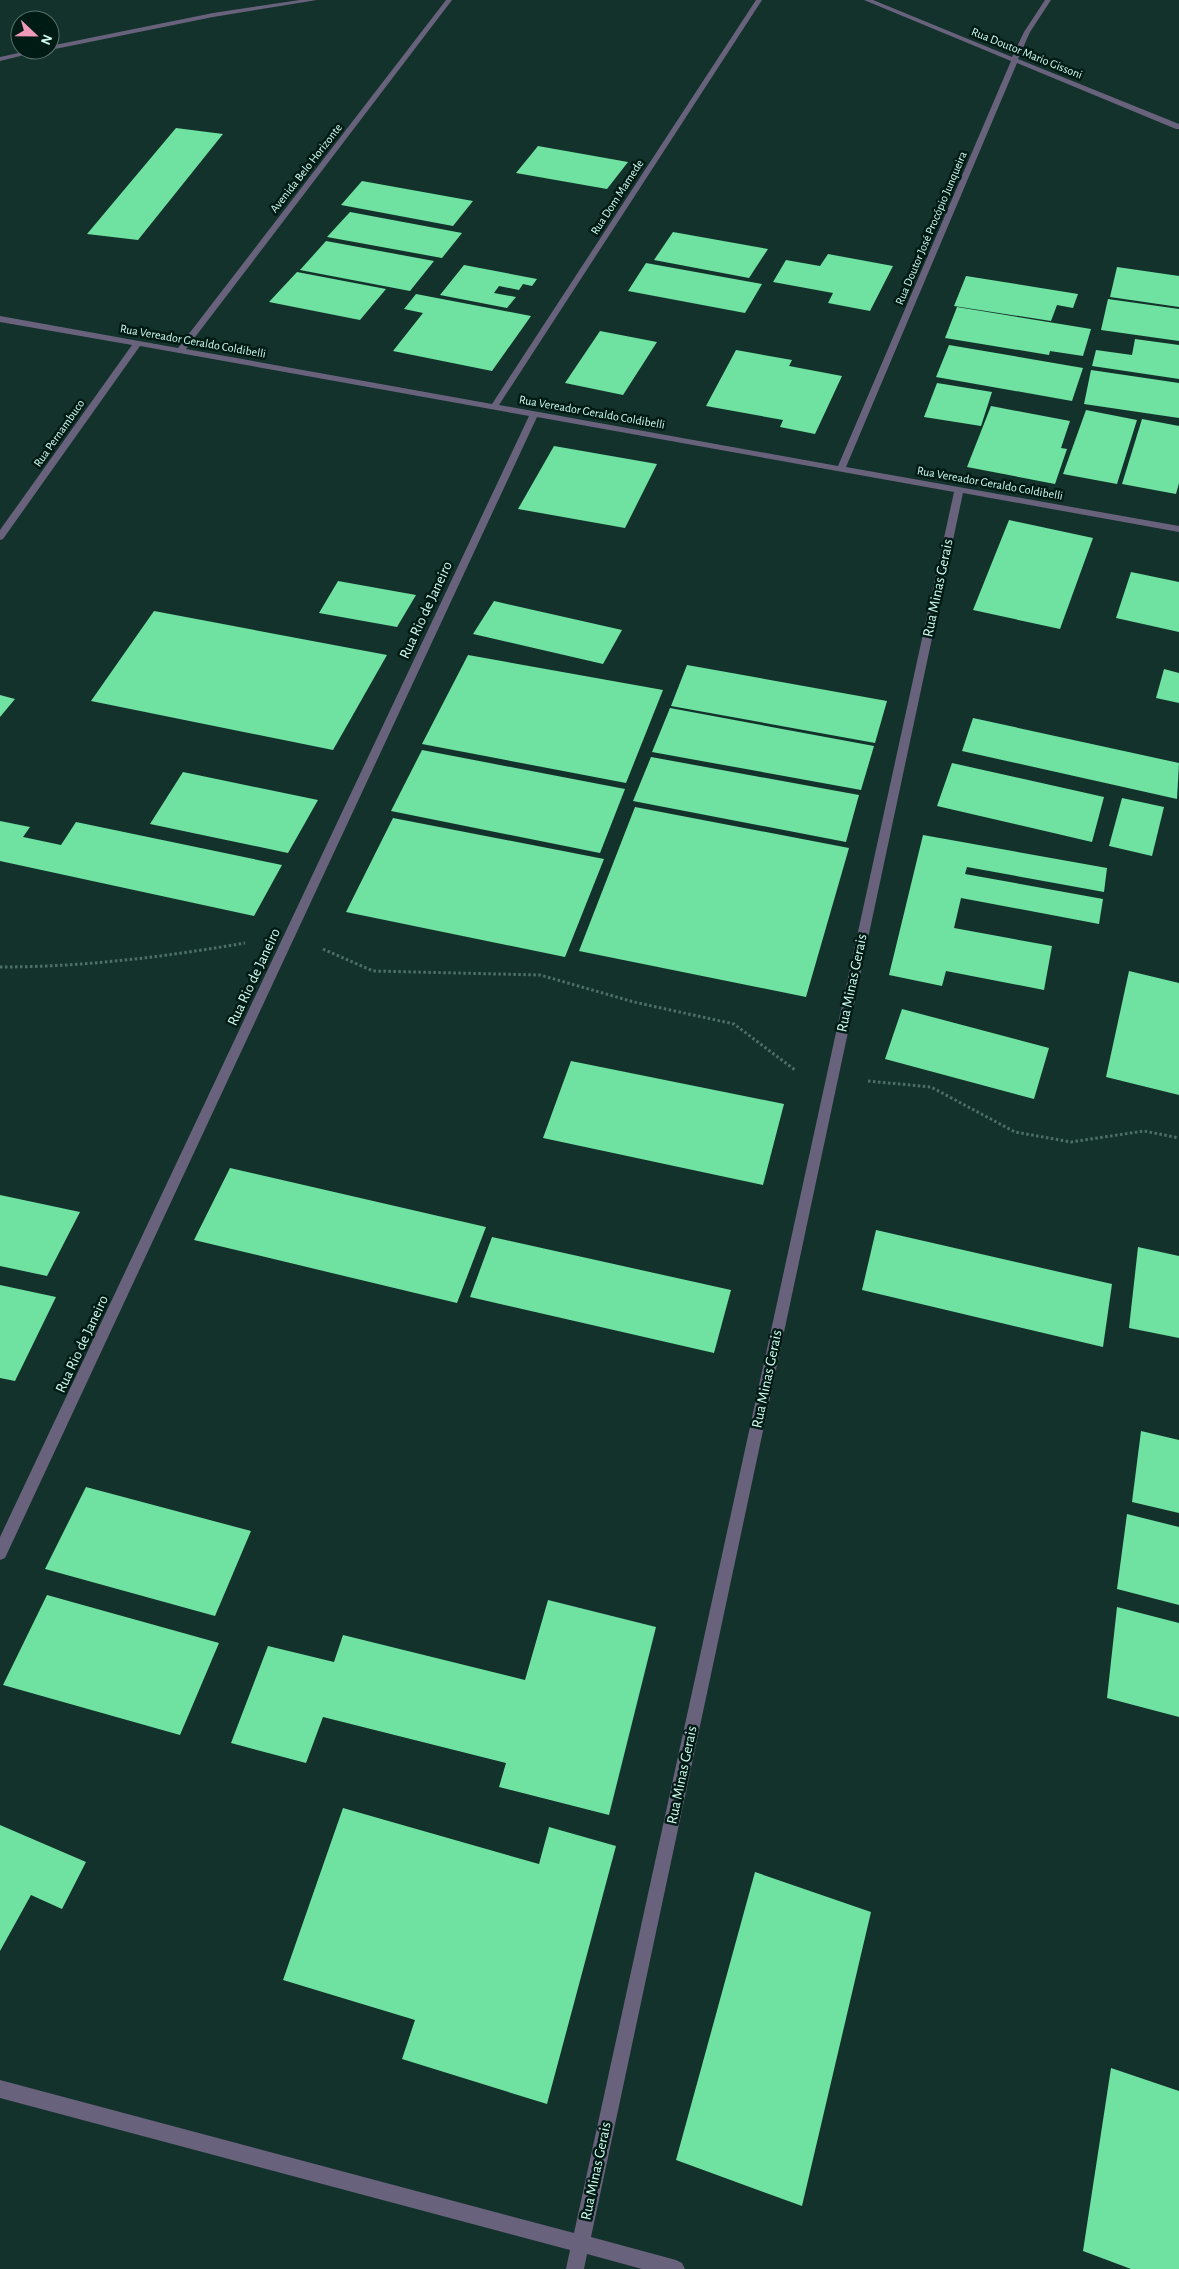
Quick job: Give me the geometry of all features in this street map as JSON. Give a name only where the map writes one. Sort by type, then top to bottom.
[{"type":"street","points":[[60,46],[213,15],[314,0]]},
{"type":"street","name":"Avenida Belo Horizonte","points":[[180,351],[449,0]]},
{"type":"street","name":"Rua Dom Mamede","points":[[494,407],[759,0]]},
{"type":"street","name":"Rua Doutor Mario Gissoni","points":[[867,0],[1179,127]]},
{"type":"street","name":"Rua Doutor José Procópio Junqueira","points":[[842,469],[1014,60],[1027,32],[1048,0]]},
{"type":"street","name":"Rua Vereador Geraldo Coldibelli","points":[[0,319],[1179,529]]},
{"type":"street","name":"Rua Pernambuco","points":[[0,537],[137,344]]},
{"type":"street","name":"Rua Rio de Janeiro","points":[[0,1553],[534,414]]},
{"type":"street","name":"Rua Minas Gerais","points":[[575,2269],[959,490]]},
{"type":"street","points":[[0,2089],[676,2269]]},
{"type":"path","points":[[0,967],[37,967],[185,953],[290,935],[373,971],[540,975],[634,1002],[734,1024],[796,1071],[832,1077],[932,1087],[1015,1132],[1071,1142],[1144,1131],[1179,1138]]},
{"type":"building","points":[[176,128],[223,134],[138,240],[87,234]]},
{"type":"building","points":[[538,146],[628,162],[607,189],[516,173]]},
{"type":"building","points":[[362,181],[473,201],[453,226],[341,205]]},
{"type":"building","points":[[350,212],[462,233],[442,258],[327,237]]},
{"type":"building","points":[[673,232],[768,249],[749,278],[654,260]]},
{"type":"building","points":[[326,241],[434,261],[410,291],[300,270]]},
{"type":"building","points":[[828,254],[893,266],[870,311],[828,303],[833,293],[773,282],[786,260],[820,266]]},
{"type":"building","points":[[646,263],[762,284],[745,313],[628,291]]},
{"type":"building","points":[[464,265],[537,279],[532,286],[523,284],[519,290],[499,286],[494,293],[516,297],[507,308],[440,295]]},
{"type":"building","points":[[1117,267],[1179,276],[1179,307],[1110,297]]},
{"type":"building","points":[[297,272],[386,289],[360,320],[269,302]]},
{"type":"building","points":[[966,276],[1078,294],[1073,308],[1057,305],[1051,321],[954,306]]},
{"type":"building","points":[[416,294],[531,316],[492,371],[393,351],[423,313],[404,309]]},
{"type":"building","points":[[1108,299],[1179,309],[1179,341],[1101,330]]},
{"type":"building","points":[[957,307],[1091,329],[1083,356],[1050,351],[1049,355],[945,338]]},
{"type":"building","points":[[600,331],[657,342],[623,395],[565,383]]},
{"type":"building","points":[[1135,339],[1179,345],[1179,379],[1092,366],[1096,350],[1132,355]]},
{"type":"building","points":[[949,345],[1083,368],[1072,401],[936,377]]},
{"type":"building","points":[[736,350],[792,360],[789,366],[842,376],[815,434],[780,427],[783,420],[706,406]]},
{"type":"building","points":[[1091,370],[1179,383],[1179,418],[1084,404]]},
{"type":"building","points":[[937,383],[992,392],[981,426],[924,417]]},
{"type":"building","points":[[991,406],[1070,421],[1061,448],[1067,449],[1055,484],[967,467]]},
{"type":"building","points":[[1086,410],[1137,420],[1117,484],[1063,474]]},
{"type":"building","points":[[1142,419],[1179,426],[1179,483],[1176,494],[1122,484]]},
{"type":"building","points":[[554,446],[657,464],[625,528],[518,509]]},
{"type":"building","points":[[1009,520],[1093,538],[1060,629],[973,610]]},
{"type":"building","points":[[1131,572],[1179,582],[1179,632],[1116,618]]},
{"type":"building","points":[[338,581],[416,595],[397,627],[319,613]]},
{"type":"building","points":[[494,601],[622,630],[603,664],[473,634]]},
{"type":"building","points":[[154,611],[387,655],[333,750],[91,701]]},
{"type":"building","points":[[468,655],[663,690],[626,783],[422,744]]},
{"type":"building","points":[[687,665],[887,701],[875,743],[671,706]]},
{"type":"building","points":[[1164,669],[1179,673],[1179,703],[1156,698]]},
{"type":"building","points":[[0,695],[15,699],[0,717]]},
{"type":"building","points":[[670,708],[874,746],[861,790],[652,752]]},
{"type":"building","points":[[973,718],[1179,763],[1177,799],[962,751]]},
{"type":"building","points":[[422,750],[625,789],[600,853],[391,811]]},
{"type":"building","points":[[651,757],[859,795],[846,842],[633,801]]},
{"type":"building","points":[[952,763],[1104,797],[1092,842],[937,806]]},
{"type":"building","points":[[183,772],[318,800],[288,853],[150,824]]},
{"type":"building","points":[[1122,798],[1164,807],[1152,856],[1109,846]]},
{"type":"building","points":[[635,807],[849,848],[806,997],[579,951]]},
{"type":"building","points":[[393,818],[604,859],[565,957],[346,912]]},
{"type":"building","points":[[0,821],[30,827],[23,837],[61,845],[76,822],[282,865],[254,916],[0,861]]},
{"type":"building","points":[[923,835],[1107,868],[1104,892],[967,867],[965,874],[1103,899],[1099,924],[961,898],[954,928],[1052,946],[1044,990],[946,971],[942,986],[889,975]]},
{"type":"building","points":[[1129,971],[1179,983],[1179,1095],[1106,1077]]},
{"type":"building","points":[[902,1009],[1049,1048],[1034,1099],[885,1059]]},
{"type":"building","points":[[571,1061],[784,1104],[763,1185],[543,1138]]},
{"type":"building","points":[[230,1168],[486,1227],[457,1303],[194,1240]]},
{"type":"building","points":[[0,1195],[80,1212],[47,1276],[0,1266]]},
{"type":"building","points":[[876,1230],[1112,1284],[1103,1347],[862,1290]]},
{"type":"building","points":[[492,1237],[731,1290],[714,1353],[470,1297]]},
{"type":"building","points":[[1138,1247],[1179,1256],[1179,1338],[1129,1328]]},
{"type":"building","points":[[0,1285],[56,1297],[15,1381],[0,1378]]},
{"type":"building","points":[[1141,1431],[1179,1440],[1179,1513],[1132,1502]]},
{"type":"building","points":[[86,1487],[251,1531],[215,1616],[45,1569]]},
{"type":"building","points":[[1127,1514],[1179,1527],[1179,1605],[1117,1589]]},
{"type":"building","points":[[47,1595],[219,1643],[180,1735],[3,1685]]},
{"type":"building","points":[[548,1600],[656,1627],[609,1815],[499,1787],[506,1763],[323,1717],[306,1763],[231,1743],[268,1646],[334,1662],[343,1635],[525,1680]]},
{"type":"building","points":[[1117,1607],[1179,1623],[1179,1717],[1107,1698]]},
{"type":"building","points":[[343,1808],[539,1864],[549,1827],[616,1846],[547,2104],[402,2059],[415,2020],[283,1980]]},
{"type":"building","points":[[0,1825],[86,1862],[62,1909],[31,1895],[0,1951]]},
{"type":"building","points":[[755,1872],[871,1912],[802,2206],[676,2160]]},
{"type":"building","points":[[1111,2068],[1179,2091],[1179,2269],[1131,2269],[1083,2251]]}]
